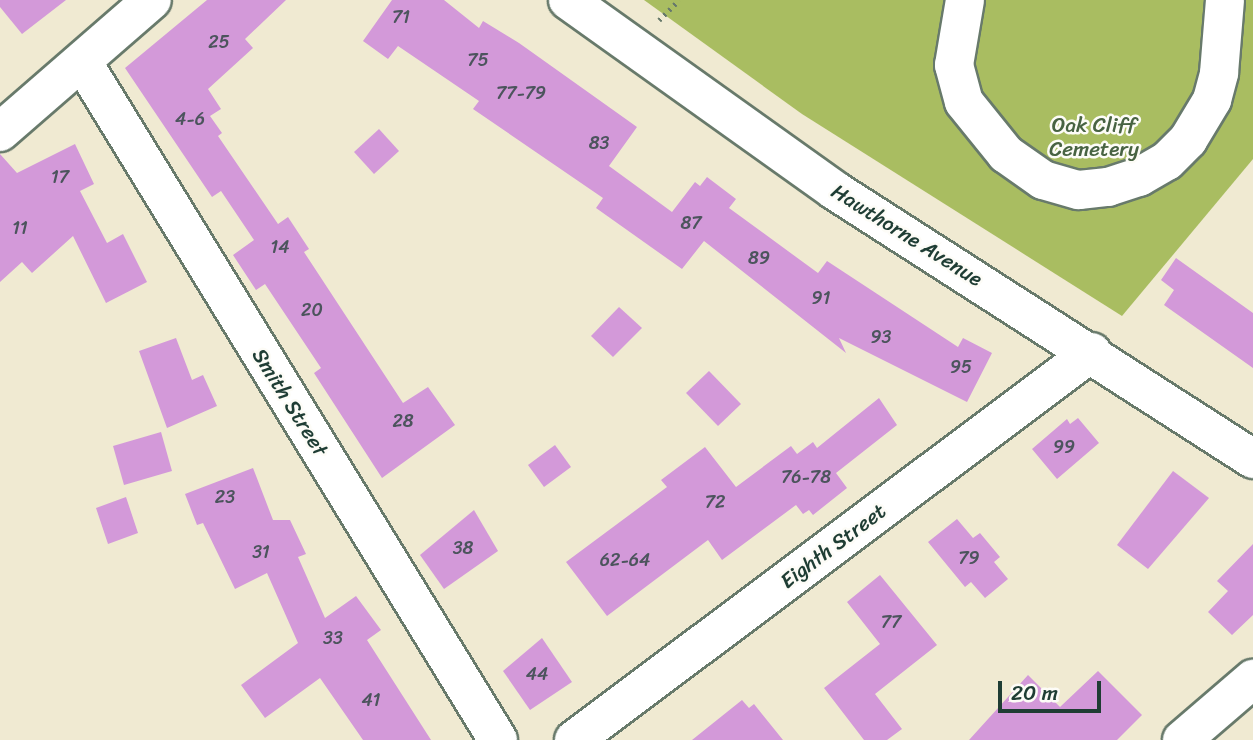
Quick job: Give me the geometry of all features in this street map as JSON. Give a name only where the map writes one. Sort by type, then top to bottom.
[{"type":"street","points":[[0,132],[83,63],[152,0]]},
{"type":"street","name":"Hawthorne Avenue","points":[[568,0],[834,190],[1092,352],[1253,459]]},
{"type":"street","points":[[965,0],[954,65],[964,102],[1006,154],[1043,180],[1079,190],[1108,187],[1139,177],[1167,160],[1188,140],[1212,100],[1219,74],[1225,0]]},
{"type":"street","name":"Smith Street","points":[[83,63],[498,740]]},
{"type":"street","name":"Eighth Street","points":[[574,740],[1092,352]]},
{"type":"street","points":[[1182,740],[1253,679]]},
{"type":"green space","name":"Oak Cliff Cemetery","points":[[644,0],[1253,0],[1253,159],[1122,316],[802,114]]},
{"type":"building","points":[[0,0],[66,0],[22,34],[0,7]]},
{"type":"building","points":[[207,0],[286,0],[245,39],[253,48],[208,89],[221,109],[210,116],[222,133],[218,136],[278,224],[288,217],[309,249],[304,252],[403,403],[428,387],[455,425],[382,478],[314,373],[321,368],[265,284],[256,290],[233,255],[254,240],[221,191],[212,197],[125,68]]},
{"type":"building","points":[[392,0],[444,0],[479,28],[483,21],[519,43],[637,127],[609,166],[672,212],[695,182],[700,186],[707,177],[736,199],[729,208],[818,273],[827,261],[958,347],[963,338],[992,353],[967,402],[839,338],[846,353],[704,241],[682,269],[596,208],[603,198],[473,109],[479,101],[398,46],[388,59],[363,41]]},
{"type":"building","points":[[379,129],[399,151],[374,174],[354,152]]},
{"type":"building","points":[[75,144],[94,184],[80,191],[107,243],[123,234],[147,282],[106,303],[73,236],[32,273],[22,262],[0,282],[0,154],[17,173]]},
{"type":"building","points":[[1176,258],[1253,313],[1253,368],[1164,305],[1174,290],[1161,280]]},
{"type":"building","points":[[619,307],[642,328],[613,357],[591,336]]},
{"type":"building","points":[[176,338],[192,380],[203,375],[217,406],[167,428],[139,351]]},
{"type":"building","points":[[709,371],[741,404],[718,426],[686,393]]},
{"type":"building","points":[[879,398],[897,425],[836,473],[847,488],[813,515],[809,510],[803,514],[796,505],[722,560],[708,540],[607,616],[566,562],[667,487],[661,480],[705,447],[736,487],[791,446],[797,454],[813,442],[817,448]]},
{"type":"building","points":[[1078,418],[1099,443],[1057,479],[1032,449],[1067,419],[1070,424]]},
{"type":"building","points":[[161,432],[172,471],[124,485],[113,446]]},
{"type":"building","points":[[555,445],[571,467],[544,487],[528,465]]},
{"type":"building","points":[[253,468],[273,520],[290,520],[306,554],[298,557],[325,618],[356,596],[381,630],[367,640],[431,740],[363,740],[320,678],[265,718],[241,685],[298,643],[267,573],[235,589],[203,523],[197,525],[185,494]]},
{"type":"building","points":[[1173,471],[1209,498],[1148,569],[1117,545]]},
{"type":"building","points":[[126,497],[138,533],[108,544],[96,508]]},
{"type":"building","points":[[474,510],[498,551],[444,589],[420,555]]},
{"type":"building","points":[[957,519],[973,538],[980,533],[1000,557],[994,562],[1008,579],[985,598],[971,582],[965,587],[928,542]]},
{"type":"building","points":[[1253,544],[1253,615],[1232,635],[1208,612],[1228,591],[1217,581]]},
{"type":"building","points":[[880,575],[937,645],[875,694],[902,729],[887,740],[864,740],[824,688],[880,644],[847,602]]},
{"type":"building","points":[[542,638],[572,682],[530,710],[503,671]]},
{"type":"building","points":[[1098,671],[1142,715],[1117,740],[969,740],[1028,675],[1060,707]]},
{"type":"building","points":[[742,700],[749,708],[754,704],[783,740],[692,740]]}]
